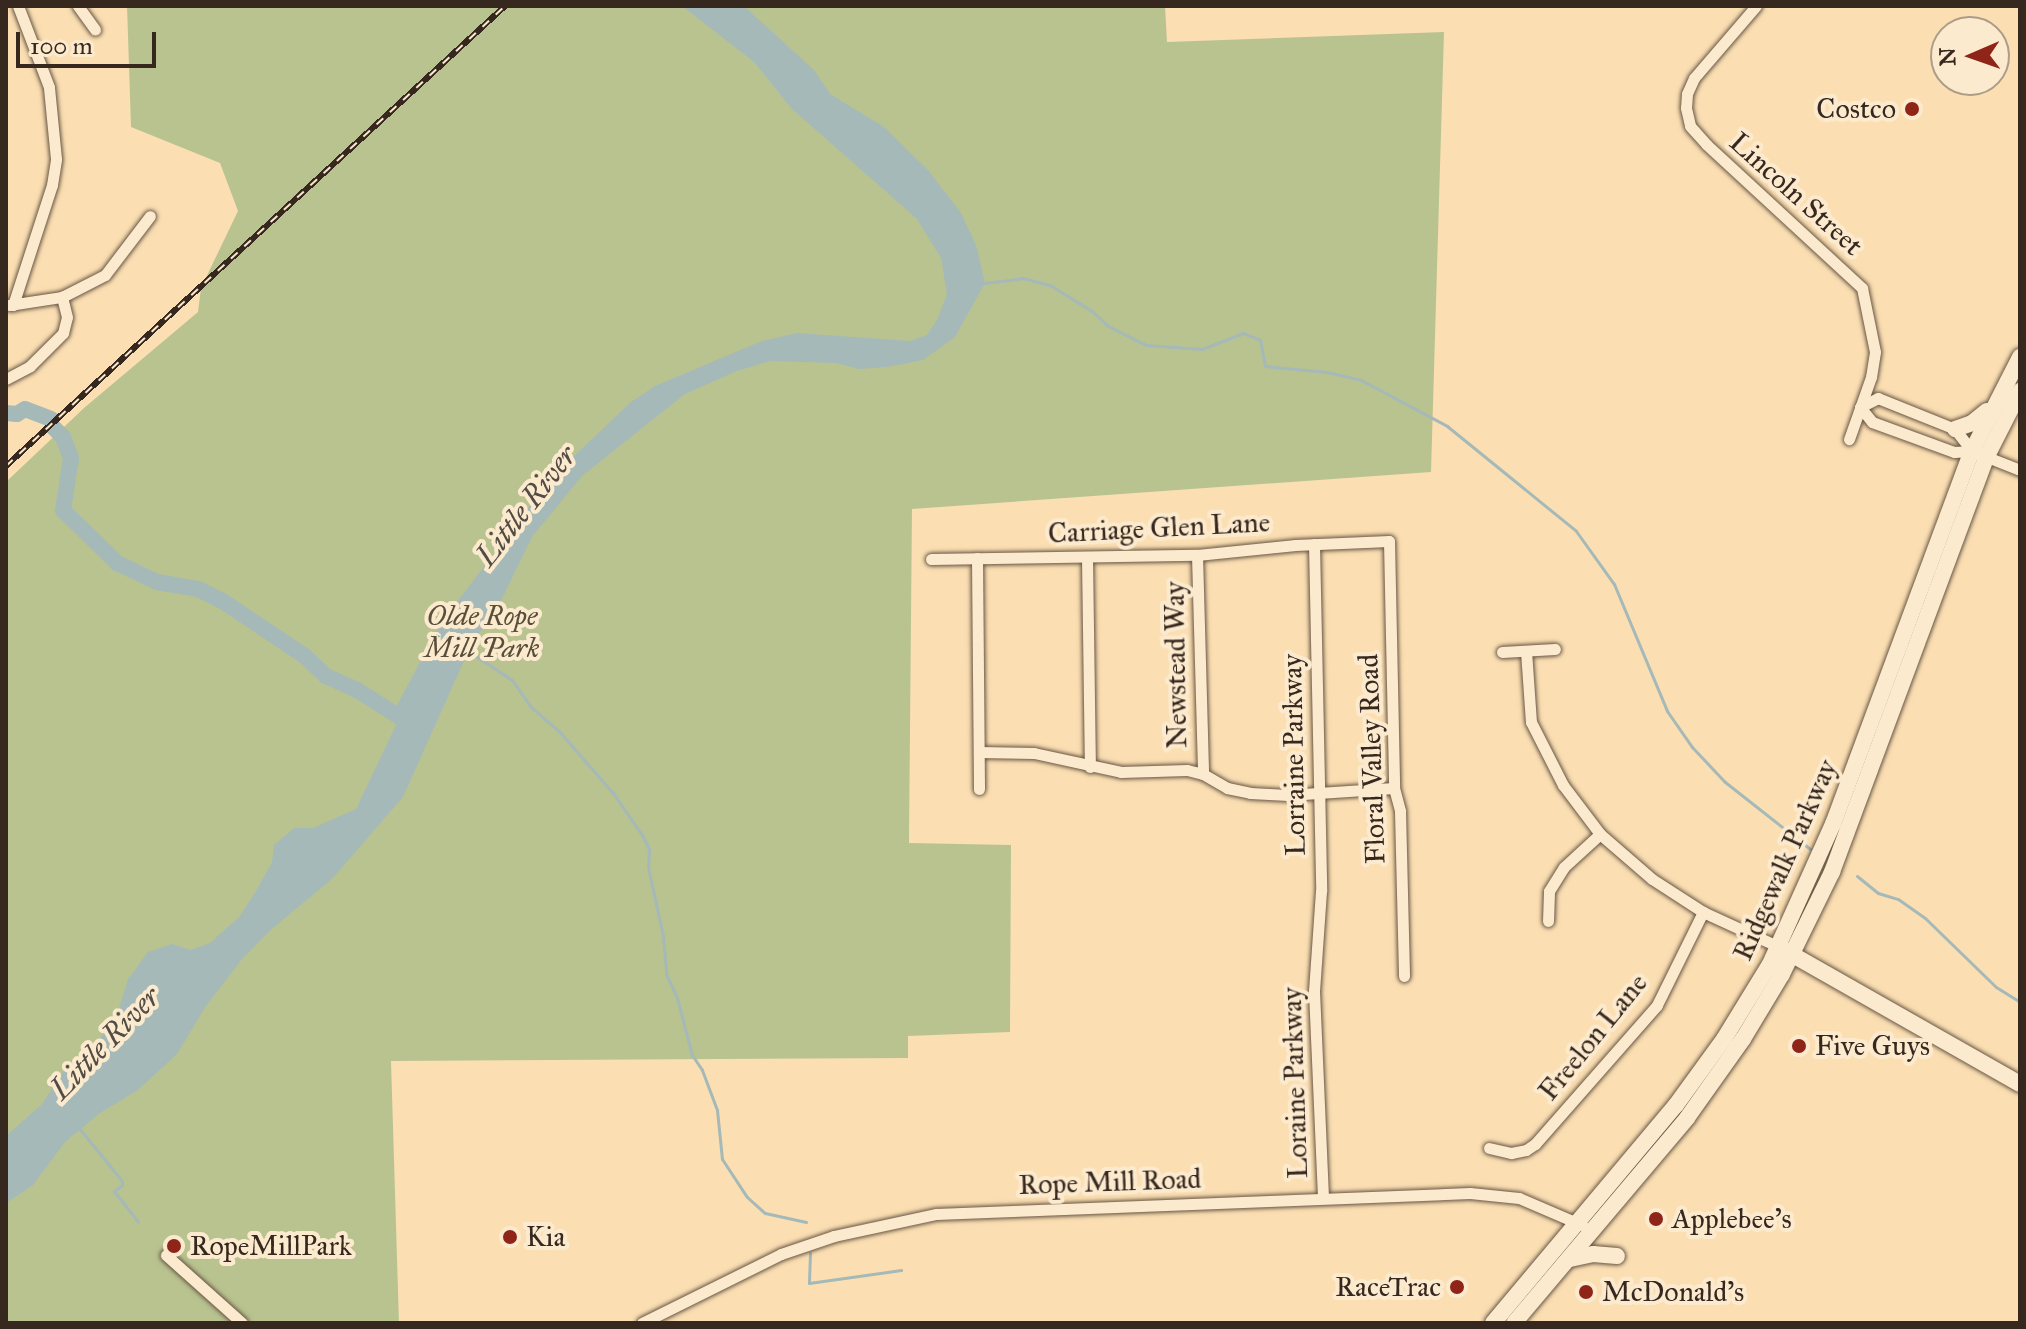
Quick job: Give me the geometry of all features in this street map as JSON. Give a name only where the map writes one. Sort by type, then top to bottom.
[{"type":"main road","name":"Ridgewalk Parkway","points":[[1493,1323],[1586,1227],[1786,951],[1979,453],[1992,408],[2020,357]]},
{"type":"main road","name":"Ridgewalk Parkway","points":[[1979,453],[2020,391]]},
{"type":"main road","points":[[1955,429],[1972,423],[1992,408]]},
{"type":"main road","points":[[1786,951],[2020,1084]]},
{"type":"main road","name":"Ridgewalk Parkway","points":[[1514,1323],[1570,1259],[1586,1227]]},
{"type":"main road","points":[[1570,1259],[1593,1254],[1617,1256]]},
{"type":"street","points":[[18,6],[49,87],[56,159],[52,185],[9,305],[62,297],[105,275],[150,216]]},
{"type":"street","points":[[78,6],[95,29]]},
{"type":"street","name":"Lincoln Street","points":[[1756,6],[1694,78],[1687,94],[1690,126],[1862,288],[1875,352],[1871,377],[1849,439]]},
{"type":"street","points":[[6,379],[30,366],[63,333],[67,317],[62,297]]},
{"type":"street","points":[[1979,453],[1955,429],[1878,398],[1860,407],[1872,422],[1954,452],[1979,453],[2020,470]]},
{"type":"street","name":"Carriage Glen Lane","points":[[931,559],[1197,555],[1314,544],[1389,541]]},
{"type":"street","name":"Floral Valley Road","points":[[1389,541],[1394,788],[1400,811],[1404,976]]},
{"type":"street","name":"Lorraine Parkway","points":[[1314,544],[1321,891],[1315,966]]},
{"type":"street","name":"Newstead Way","points":[[1197,555],[1203,774]]},
{"type":"street","points":[[1087,557],[1090,767]]},
{"type":"street","points":[[977,558],[979,789]]},
{"type":"street","points":[[1502,652],[1555,649]]},
{"type":"street","points":[[1526,651],[1531,722],[1563,785],[1600,834],[1652,879],[1703,912],[1786,951]]},
{"type":"street","points":[[979,752],[1034,753],[1121,772],[1187,770],[1203,774],[1227,788],[1250,793],[1394,788]]},
{"type":"street","points":[[1548,921],[1549,891],[1564,867],[1600,834]]},
{"type":"street","name":"Freelon Lane","points":[[1489,1148],[1511,1153],[1535,1144],[1657,1005],[1703,912]]},
{"type":"street","name":"Loraine Parkway","points":[[1315,966],[1323,1198]]},
{"type":"street","name":"Rope Mill Road","points":[[642,1323],[781,1254],[834,1236],[936,1214],[1487,1193],[1535,1203],[1586,1227]]},
{"type":"street","points":[[166,1255],[242,1323]]},
{"type":"green space","name":"Olde Rope Mill Park","points":[[127,6],[1165,6],[1167,42],[1444,32],[1431,472],[912,509],[909,843],[1011,845],[1010,1032],[908,1036],[908,1058],[391,1061],[399,1323],[6,1323],[6,482],[84,408],[198,312],[201,288],[238,211],[220,163],[131,127]]},
{"type":"water","name":"Little River","points":[[682,6],[744,6],[815,71],[830,94],[884,127],[928,170],[961,213],[976,245],[985,283],[955,337],[923,360],[887,367],[859,369],[836,363],[770,361],[737,371],[685,394],[582,476],[532,537],[497,609],[472,643],[403,797],[332,879],[273,928],[242,959],[206,1006],[177,1054],[138,1090],[100,1113],[65,1142],[33,1185],[6,1203],[6,1136],[42,1104],[63,1072],[114,1025],[128,979],[148,952],[172,944],[191,950],[210,943],[240,916],[272,862],[274,845],[294,828],[313,828],[356,809],[397,723],[396,707],[441,623],[552,477],[631,402],[655,386],[762,341],[797,333],[910,341],[927,335],[937,320],[947,294],[941,258],[917,219],[792,109],[754,62]]},
{"type":"waterway","points":[[984,283],[1023,278],[1050,285],[1093,312],[1108,326],[1146,345],[1202,349],[1243,333],[1260,340],[1265,366],[1327,372],[1361,380],[1447,426],[1576,531],[1614,584],[1667,711],[1692,747],[1725,782],[1810,849]]},
{"type":"waterway","points":[[6,413],[17,414],[25,409],[51,419]]},
{"type":"waterway","points":[[53,427],[63,437],[71,458],[63,510],[117,563],[157,582],[198,589],[221,600],[306,657],[326,676],[357,690],[414,726]]},
{"type":"waterway","points":[[467,650],[512,680],[530,706],[558,730],[613,793],[642,835],[649,849],[648,867],[663,936],[666,974],[677,998],[692,1055],[702,1070],[717,1110],[722,1159],[747,1197],[765,1213],[806,1222]]},
{"type":"waterway","points":[[1857,876],[1878,893],[1898,899],[1925,918],[1996,987],[2020,1002]]},
{"type":"waterway","points":[[79,1128],[122,1181],[122,1185],[114,1191],[138,1222]]},
{"type":"waterway","points":[[810,1253],[809,1283],[901,1270]]},
{"type":"railway","points":[[6,466],[505,6]]},
{"type":"place","name":"Costco","points":[[1912,109]]},
{"type":"place","name":"Five Guys","points":[[1799,1046]]},
{"type":"place","name":"Applebee's","points":[[1656,1219]]},
{"type":"place","name":"Kia","points":[[510,1237]]},
{"type":"place","name":"RopeMillPark","points":[[174,1246]]},
{"type":"place","name":"RaceTrac","points":[[1457,1287]]},
{"type":"place","name":"McDonald's","points":[[1586,1292]]}]
